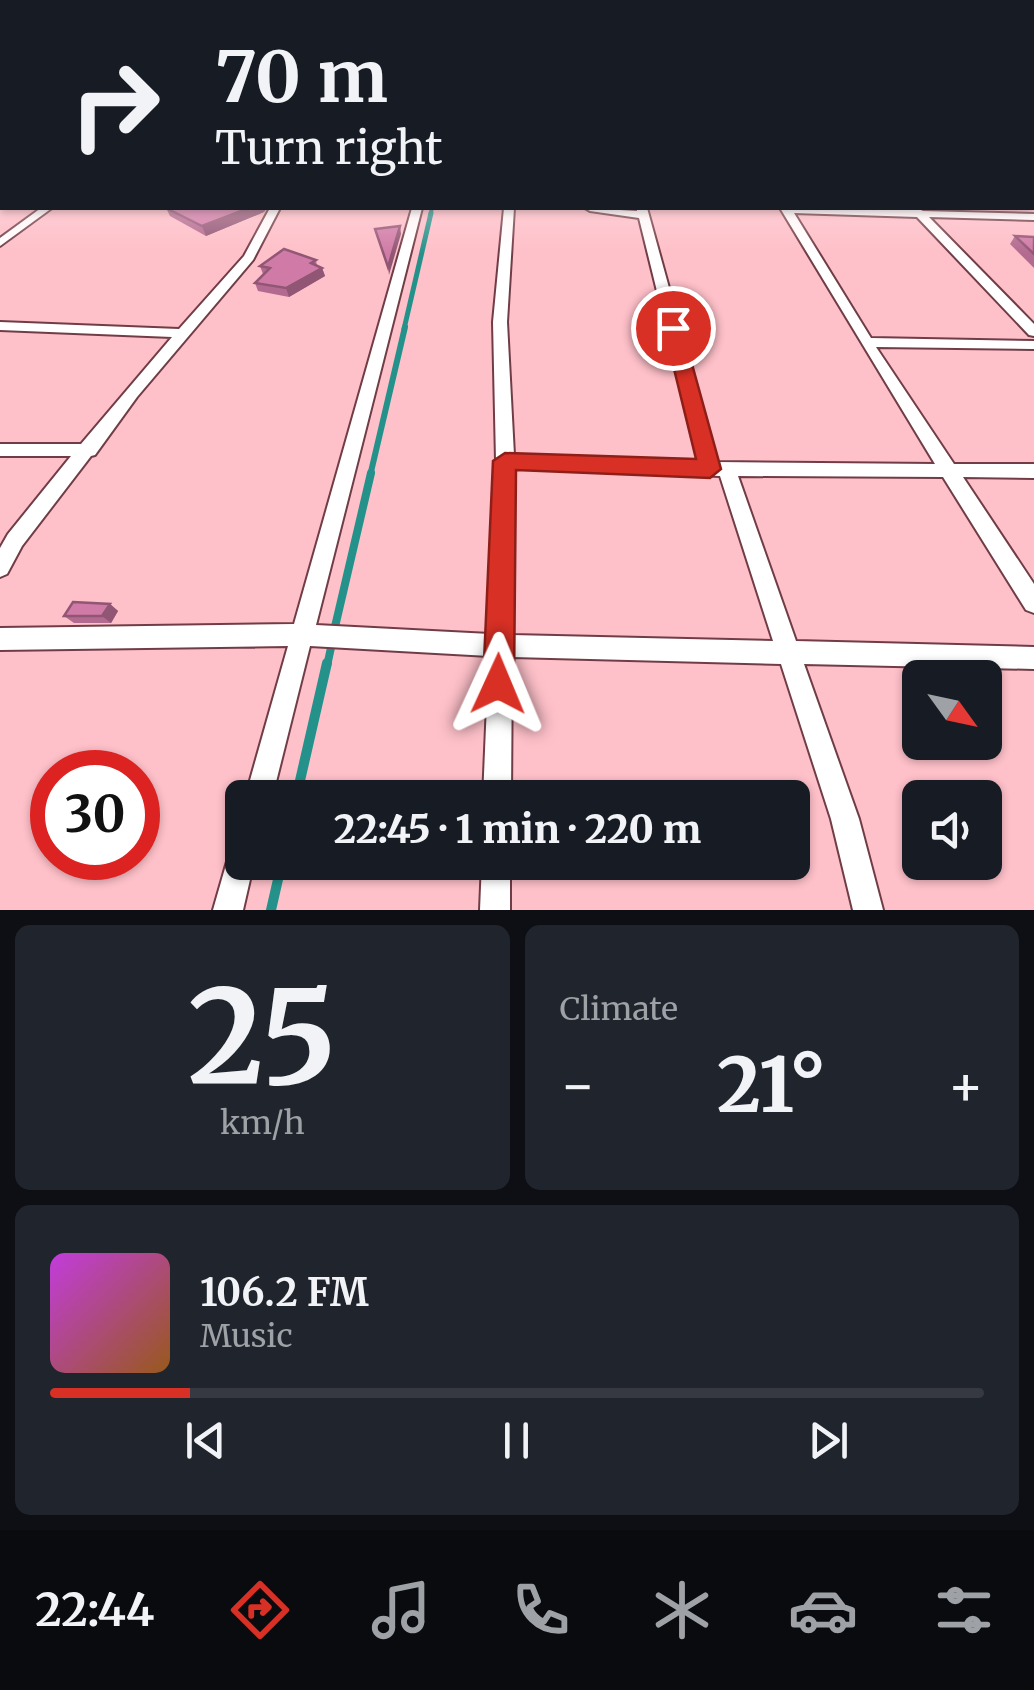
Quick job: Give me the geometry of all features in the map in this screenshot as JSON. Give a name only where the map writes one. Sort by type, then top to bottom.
[{"type":"street","points":[[0,243],[45,210]]},
{"type":"street","points":[[0,568],[15,540],[181,334],[249,257],[274,210]]},
{"type":"street","points":[[263,780],[416,210]]},
{"type":"street","points":[[497,780],[505,461],[500,322],[509,210]]},
{"type":"street","points":[[786,210],[1034,603]]},
{"type":"street","points":[[850,210],[1034,217]]},
{"type":"street","points":[[643,211],[718,468],[789,652],[845,819],[868,910]]},
{"type":"street","points":[[916,211],[1034,332]]},
{"type":"street","points":[[0,326],[181,334]]},
{"type":"street","points":[[866,342],[1034,345]]},
{"type":"street","points":[[0,450],[89,450]]},
{"type":"street","points":[[505,461],[1034,471]]},
{"type":"street","points":[[0,639],[357,636],[499,646],[1034,658]]},
{"type":"street","points":[[228,910],[236,880]]},
{"type":"street","points":[[495,910],[496,880]]},
{"type":"building","points":[[170,210],[244,210],[202,226]]},
{"type":"building","points":[[400,226],[388,267],[375,229]]},
{"type":"building","points":[[1015,236],[1034,237],[1034,254]]},
{"type":"building","points":[[284,249],[316,260],[311,263],[322,268],[286,288],[255,283],[270,268],[260,266]]},
{"type":"building","points":[[73,602],[110,604],[102,616],[64,616]]},
{"type":"waterway","points":[[430,216],[432,210]]},
{"type":"waterway","points":[[404,329],[431,213]]},
{"type":"waterway","points":[[370,476],[405,327]]},
{"type":"waterway","points":[[334,631],[371,473]]},
{"type":"waterway","points":[[327,666],[332,643]]},
{"type":"waterway","points":[[300,780],[327,663]]},
{"type":"waterway","points":[[271,910],[278,880]]},
{"type":"route","points":[[498,684],[505,461],[710,469],[673,328]]}]
